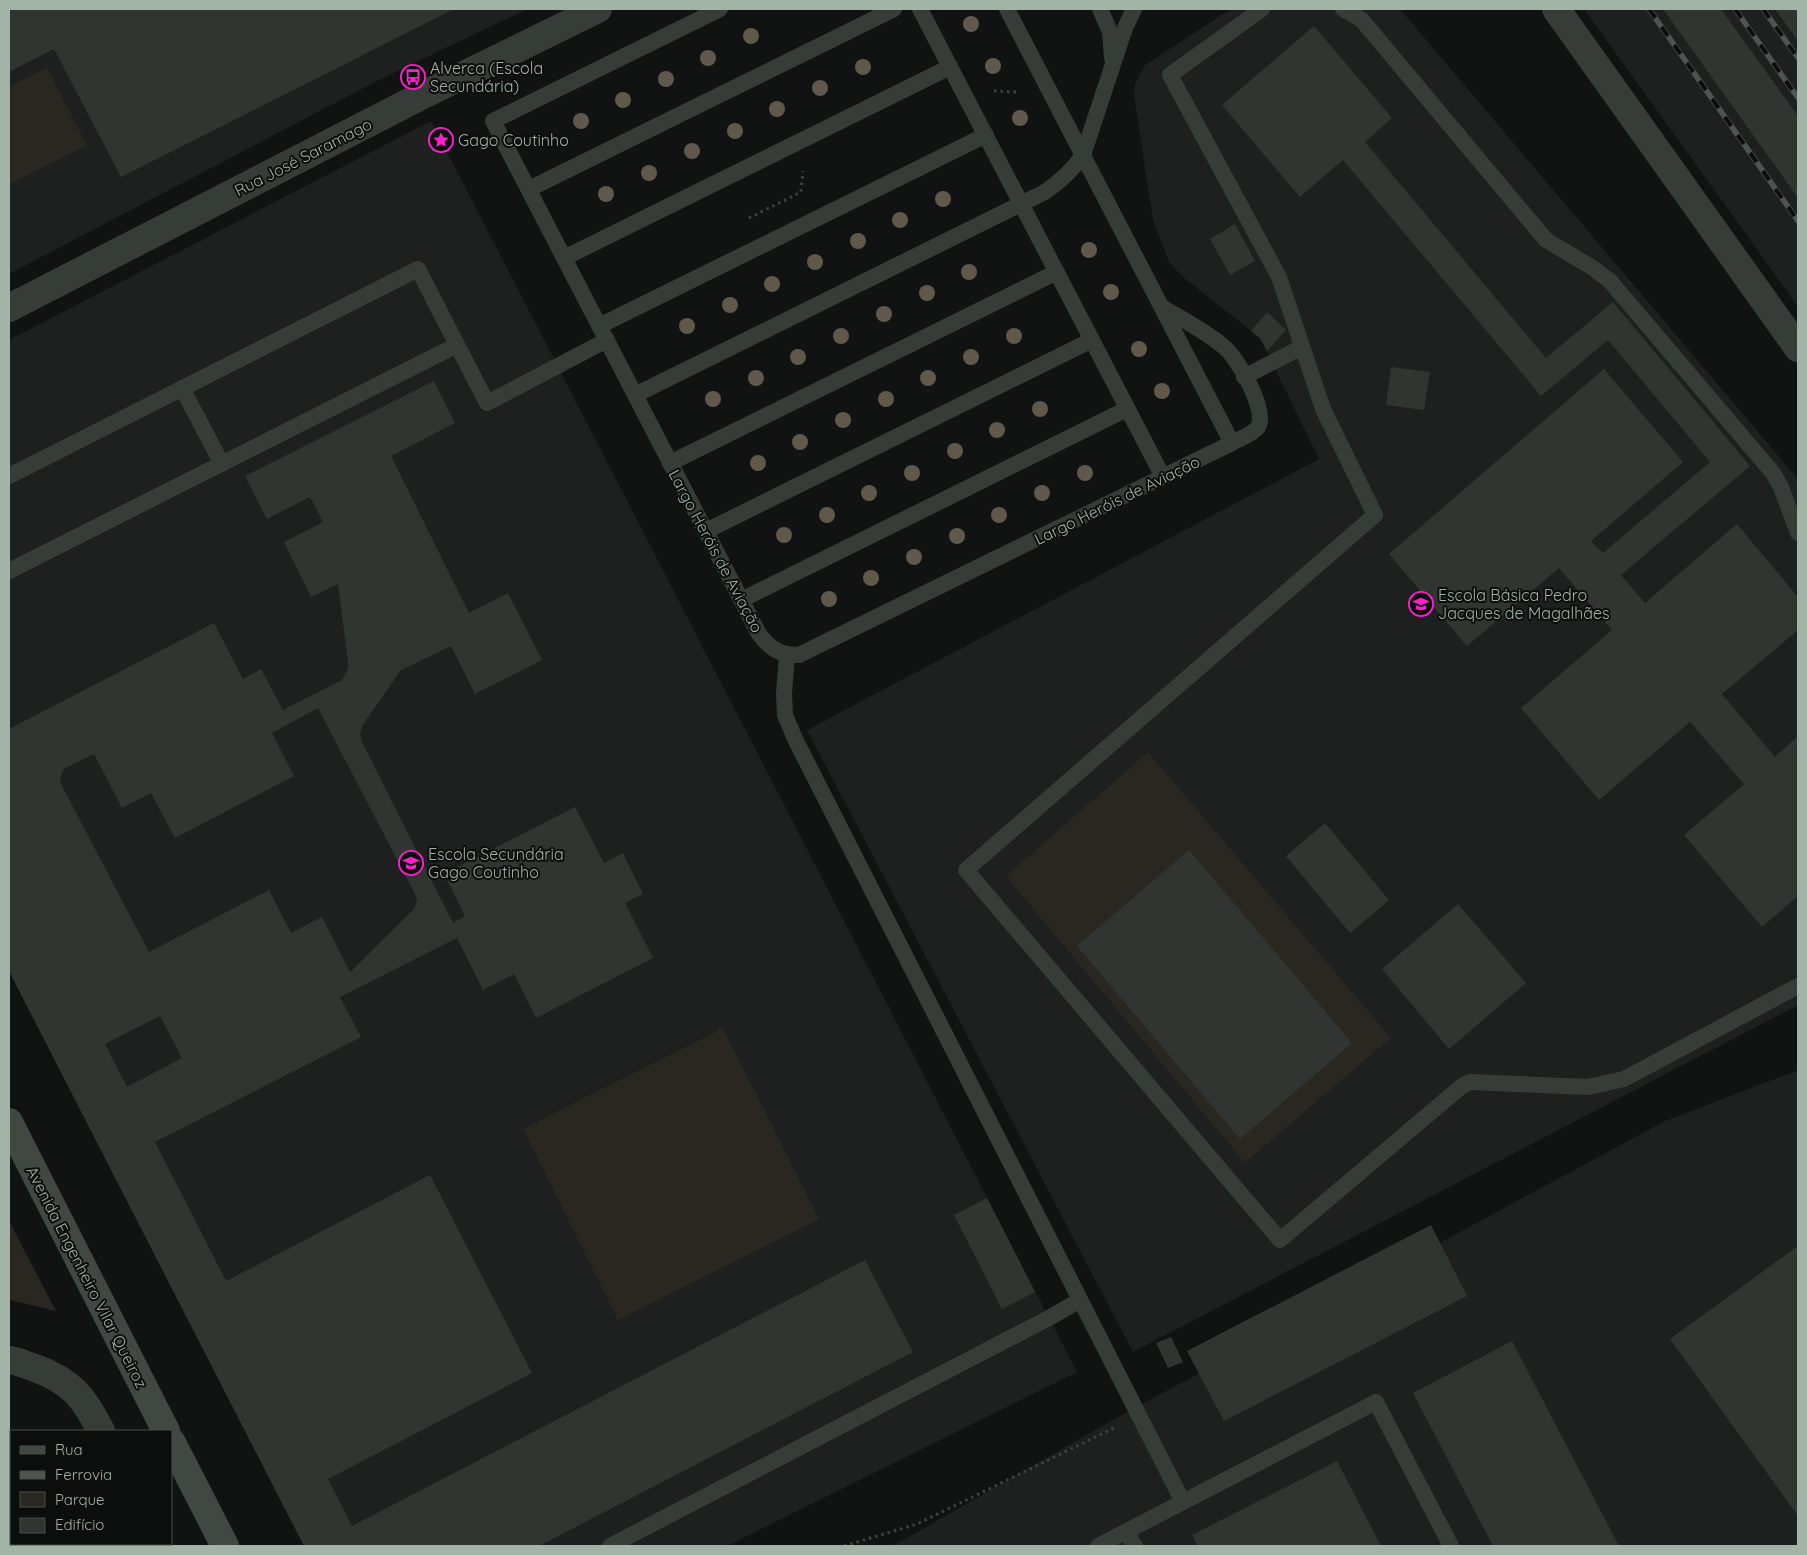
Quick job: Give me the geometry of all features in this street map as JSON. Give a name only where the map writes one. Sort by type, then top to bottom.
[{"type":"main road","name":"Avenida Engenheiro Vilar Queiroz","points":[[9,1122],[165,1430]]},
{"type":"main road","points":[[172,1443],[225,1546]]},
{"type":"street","name":"Rua José Saramago","points":[[9,308],[414,100],[598,9]]},
{"type":"street","points":[[1556,9],[1798,348]]},
{"type":"street","points":[[9,1360],[53,1375],[74,1388],[90,1410],[100,1430]]},
{"type":"lane","name":"Largo Heróis de Aviação","points":[[720,9],[493,121],[759,634],[766,644],[776,651],[787,655],[799,655],[811,651],[1163,477],[1250,433],[1258,426],[1261,416],[1259,406],[1233,356],[1224,346],[1161,306]]},
{"type":"lane","points":[[529,190],[894,9]]},
{"type":"lane","points":[[920,9],[1163,477]]},
{"type":"lane","points":[[1007,9],[1232,442]]},
{"type":"lane","points":[[1100,9],[1110,32],[1112,46],[1110,74]]},
{"type":"lane","points":[[635,395],[1060,182],[1073,170],[1083,155],[1125,28],[1134,9]]},
{"type":"lane","points":[[1262,9],[1170,75],[1279,277],[1323,409],[1375,515],[966,870],[1280,1240],[1462,1086],[1470,1082],[1588,1087],[1614,1082],[1624,1079],[1798,986]]},
{"type":"lane","points":[[1343,9],[1361,19],[1546,240],[1593,268],[1610,281],[1773,473],[1798,533]]},
{"type":"lane","points":[[564,258],[950,67]]},
{"type":"lane","points":[[9,476],[418,269],[487,403],[603,333],[986,135]]},
{"type":"lane","points":[[670,463],[1057,272]]},
{"type":"lane","points":[[706,531],[1092,340]]},
{"type":"lane","points":[[9,571],[457,345]]},
{"type":"lane","points":[[1244,377],[1302,347]]},
{"type":"lane","points":[[182,388],[222,464]]},
{"type":"lane","points":[[741,600],[1127,408]]},
{"type":"lane","points":[[787,655],[784,694],[786,716],[796,741],[1183,1502]]},
{"type":"lane","points":[[610,1546],[1080,1300]]},
{"type":"lane","points":[[1098,1546],[1376,1402],[1451,1546]]},
{"type":"lane","points":[[1126,1532],[1135,1546]]},
{"type":"path","points":[[844,1546],[917,1524],[1090,1440],[1138,1414]]},
{"type":"shaded area","points":[[9,9],[527,9],[375,82],[9,274]]},
{"type":"shaded area","name":"Escola Básica Pedro Jacques de Magalhães","points":[[1231,9],[1400,9],[1798,479],[1798,1005],[1133,1352],[807,730],[1319,459],[1260,338],[1183,277],[1169,262],[1153,220],[1134,96],[1135,84],[1145,65]]},
{"type":"shaded area","points":[[1584,9],[1798,9],[1798,307],[1756,248]]},
{"type":"shaded area","name":"Escola Secundária Gago Coutinho","points":[[431,121],[1077,1372],[727,1546],[304,1546],[9,971],[9,340]]},
{"type":"shaded area","points":[[1798,1070],[1798,1546],[893,1546],[1109,1422],[1665,1121]]},
{"type":"green space","points":[[47,68],[87,145],[9,184],[9,87]]},
{"type":"green space","points":[[1148,752],[1391,1038],[1245,1163],[1006,876]]},
{"type":"green space","points":[[723,1028],[819,1219],[618,1320],[523,1129]]},
{"type":"green space","points":[[9,1221],[56,1311],[9,1300]]},
{"type":"building","points":[[9,9],[454,9],[121,177],[54,49],[9,72]]},
{"type":"building","points":[[1663,9],[1721,9],[1798,116],[1798,198]]},
{"type":"building","points":[[1775,9],[1798,9],[1798,41]]},
{"type":"building","points":[[1314,26],[1392,118],[1365,142],[1546,358],[1613,302],[1750,466],[1621,575],[1645,603],[1737,524],[1798,597],[1798,630],[1722,694],[1775,757],[1798,736],[1798,896],[1762,927],[1684,835],[1744,784],[1690,722],[1599,800],[1521,708],[1612,630],[1559,568],[1467,646],[1389,554],[1604,369],[1683,462],[1591,541],[1603,553],[1710,462],[1608,340],[1541,396],[1343,160],[1300,197],[1222,105]]},
{"type":"building","points":[[1235,224],[1255,261],[1230,275],[1210,239]]},
{"type":"building","points":[[1267,312],[1286,330],[1267,351],[1260,338],[1251,331]]},
{"type":"building","points":[[1391,367],[1430,372],[1424,410],[1386,405]]},
{"type":"building","points":[[434,381],[455,423],[391,456],[469,613],[508,593],[542,660],[475,694],[451,646],[401,670],[362,726],[360,734],[362,742],[453,923],[465,916],[444,874],[575,807],[604,863],[623,853],[643,894],[625,903],[653,958],[536,1018],[514,974],[483,990],[457,938],[340,997],[361,1037],[155,1142],[226,1281],[430,1175],[532,1373],[328,1479],[352,1526],[865,1260],[913,1352],[539,1546],[304,1546],[9,971],[9,729],[214,623],[243,679],[261,669],[283,710],[342,680],[348,669],[338,584],[311,597],[284,542],[323,522],[310,497],[267,519],[245,476]],"holes":[[[318,708],[415,894],[417,899],[414,909],[350,972],[322,917],[291,933],[269,890],[149,952],[60,782],[62,772],[65,768],[94,754],[122,808],[151,793],[175,838],[294,776],[272,733]],[[160,1016],[182,1058],[127,1087],[105,1044]]]},
{"type":"building","points":[[1325,823],[1389,900],[1350,933],[1286,856]]},
{"type":"building","points":[[1189,850],[1352,1043],[1240,1139],[1077,946]]},
{"type":"building","points":[[1458,904],[1526,983],[1449,1049],[1382,969]]},
{"type":"building","points":[[987,1198],[1035,1292],[1002,1309],[954,1215]]},
{"type":"building","points":[[1431,1225],[1467,1296],[1224,1421],[1187,1351]]},
{"type":"building","points":[[1798,1246],[1798,1516],[1670,1339]]},
{"type":"building","points":[[1171,1337],[1183,1362],[1168,1368],[1156,1343]]},
{"type":"building","points":[[1512,1341],[1619,1546],[1493,1546],[1413,1393]]},
{"type":"building","points":[[1337,1461],[1381,1546],[1198,1546],[1192,1535]]},
{"type":"building","points":[[9,1469],[10,1524],[9,1525]]},
{"type":"railway","points":[[1649,9],[1798,221]]},
{"type":"railway","points":[[1735,9],[1798,98]]},
{"type":"railway","points":[[1763,9],[1798,58]]},
{"type":"place","name":"Alverca (Escola Secundária)","points":[[413,77]]},
{"type":"place","name":"Gago Coutinho","points":[[441,140]]},
{"type":"place","name":"Escola Básica Pedro Jacques de Magalhães","points":[[1421,604]]},
{"type":"place","name":"Escola Secundária Gago Coutinho","points":[[411,863]]}]
